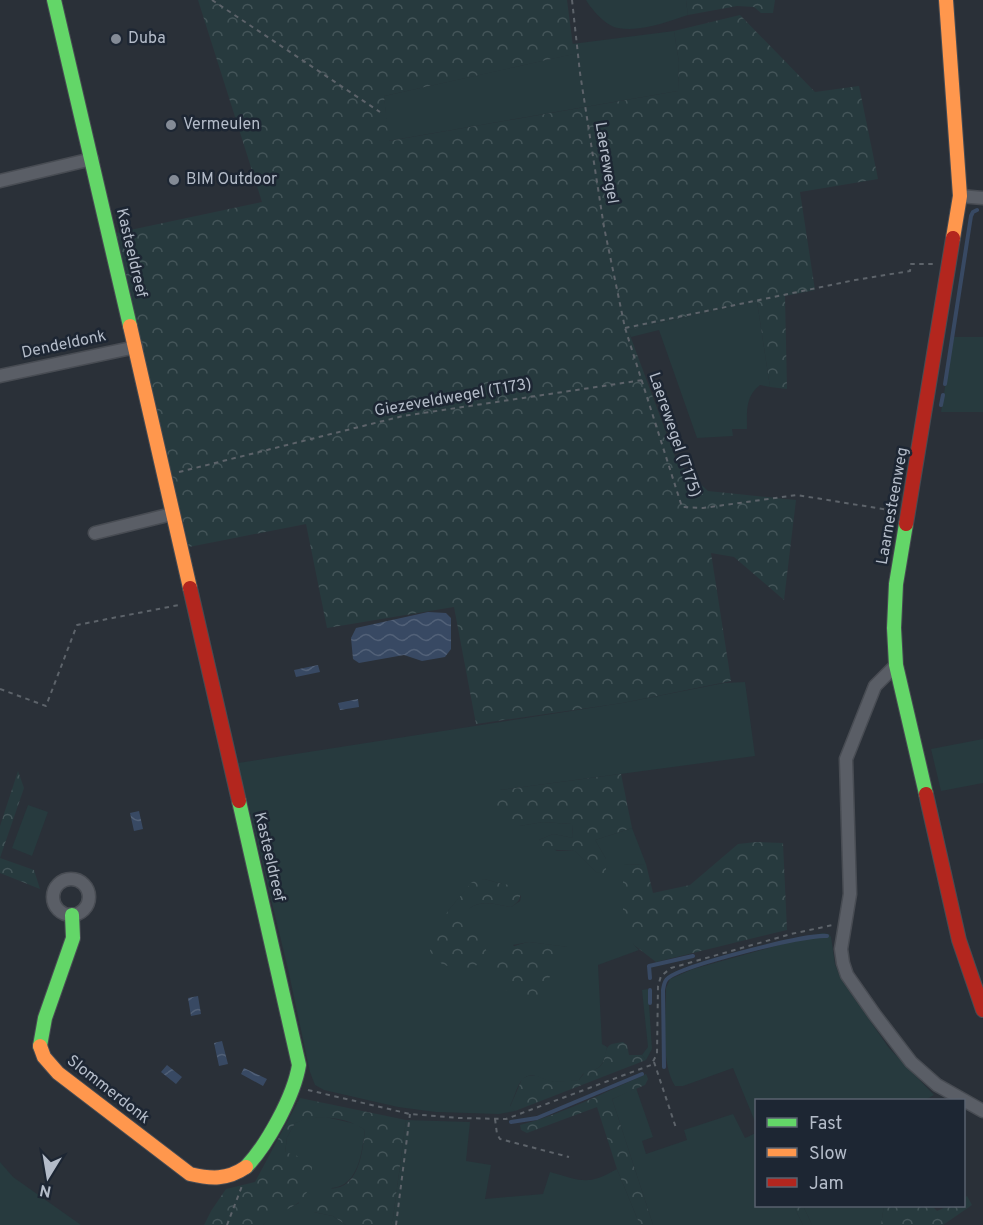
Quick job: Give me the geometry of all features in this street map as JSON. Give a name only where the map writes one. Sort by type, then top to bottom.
[{"type":"street","name":"Kasteeldreef","points":[[54,0],[136,347],[172,514],[299,1065],[295,1087],[257,1157],[239,1172],[221,1179]]},
{"type":"street","name":"Laarnesteenweg","points":[[946,0],[960,196],[895,600],[894,628],[896,664],[959,940],[983,1010]]},
{"type":"street","points":[[0,181],[92,159]]},
{"type":"street","points":[[960,196],[983,198]]},
{"type":"street","name":"Dendeldonk","points":[[0,376],[136,347]]},
{"type":"street","points":[[95,532],[172,514]]},
{"type":"street","points":[[896,664],[875,686],[846,759],[850,894],[841,949],[847,975],[911,1062],[938,1085],[962,1099]]},
{"type":"street","name":"Slommerdonk","points":[[72,915],[73,938],[45,1018],[39,1044],[44,1057],[58,1073],[190,1174],[204,1179],[221,1179]]},
{"type":"street","points":[[965,1101],[983,1111]]},
{"type":"path","points":[[212,0],[380,112]]},
{"type":"path","name":"Laerewegel","points":[[572,0],[580,72],[604,227],[625,328]]},
{"type":"path","points":[[625,328],[855,279],[910,271],[911,264],[950,264]]},
{"type":"path","name":"Laerewegel (T175)","points":[[625,328],[682,507],[702,508],[797,495],[909,514]]},
{"type":"path","name":"Giezeveldwegel (T173)","points":[[164,476],[403,416],[643,380]]},
{"type":"path","points":[[0,689],[46,706],[77,625],[192,602]]},
{"type":"path","points":[[295,1087],[410,1113],[459,1118],[506,1119],[651,1065],[657,1054],[658,986],[661,976],[670,968],[791,934],[844,922]]},
{"type":"path","points":[[654,1062],[676,1128]]},
{"type":"path","points":[[396,1225],[410,1113]]},
{"type":"path","points":[[495,1119],[500,1139],[569,1157]]},
{"type":"path","points":[[227,1225],[242,1189],[247,1166]]},
{"type":"green space","points":[[198,0],[567,0],[574,54],[384,96],[389,141],[678,91],[679,62],[674,31],[740,15],[815,92],[859,86],[878,179],[800,192],[815,290],[785,296],[787,389],[770,387],[757,301],[628,330],[677,462],[708,491],[796,500],[784,600],[734,557],[711,553],[731,681],[622,703],[476,724],[454,607],[327,628],[306,524],[189,547],[116,233],[262,202]]},
{"type":"green space","points":[[586,0],[686,0],[688,15],[636,29],[618,28],[604,21]]},
{"type":"green space","points":[[686,0],[775,0],[773,13],[761,13],[754,7],[737,6],[688,15]]},
{"type":"green space","points":[[674,31],[679,62],[678,91],[388,141],[384,96],[573,54],[572,44]]},
{"type":"green space","points":[[757,301],[770,387],[760,385],[749,399],[747,429],[732,429],[733,436],[697,438],[659,330],[631,337],[628,330]]},
{"type":"green space","points":[[953,337],[983,337],[983,412],[941,412]]},
{"type":"green space","points":[[745,682],[755,756],[500,790],[519,826],[543,822],[572,824],[573,838],[553,834],[539,840],[557,851],[575,851],[596,872],[606,873],[606,859],[595,840],[632,828],[646,864],[624,865],[634,945],[639,950],[598,965],[602,1044],[607,1047],[601,1066],[583,1074],[579,1080],[554,1082],[533,1076],[526,1077],[519,1085],[510,1106],[515,1111],[499,1114],[436,1112],[398,1107],[324,1090],[315,1085],[310,1072],[288,969],[238,763],[622,703],[724,683]],"holes":[[[484,879],[502,884],[521,896],[520,901],[511,907],[481,904],[469,908],[464,913],[468,926],[478,936],[448,911],[465,891]],[[529,942],[567,947],[549,976],[513,945]]]},
{"type":"green space","points":[[983,739],[983,783],[941,791],[931,749]]},
{"type":"green space","points":[[18,771],[24,788],[0,858],[0,826]]},
{"type":"green space","points":[[621,774],[632,828],[595,840],[606,859],[606,874],[596,872],[575,851],[543,849],[539,840],[553,834],[573,838],[572,824],[543,822],[519,826],[501,823],[491,806],[500,790]]},
{"type":"green space","points":[[28,805],[48,812],[32,856],[12,848]]},
{"type":"green space","points":[[783,843],[787,930],[656,962],[634,945],[623,915],[623,865],[646,864],[653,893],[690,885],[738,844]]},
{"type":"green space","points":[[0,858],[34,870],[40,889],[0,873]]},
{"type":"green space","points":[[484,879],[518,886],[520,898],[511,907],[486,903],[470,908],[465,913],[467,919],[487,953],[480,963],[469,970],[443,965],[430,952],[430,939],[448,911],[472,882]]},
{"type":"green space","points":[[822,933],[829,934],[835,964],[841,979],[889,1048],[934,1095],[927,1099],[755,1099],[755,1122],[733,1068],[683,1086],[675,1086],[667,1065],[666,988],[670,979],[693,969]]},
{"type":"green space","points":[[529,942],[568,947],[532,1006],[520,1001],[500,985],[492,975],[506,952],[515,946]]},
{"type":"green space","points":[[648,989],[652,1049],[646,1060],[642,1055],[648,1047],[642,990]]},
{"type":"green space","points":[[623,1042],[627,1045],[629,1055],[642,1055],[646,1060],[515,1111],[510,1107],[522,1079],[537,1076],[553,1082],[579,1080],[586,1071],[600,1067],[608,1047]]},
{"type":"green space","points":[[646,1074],[648,1079],[645,1085],[612,1099],[653,1225],[640,1225],[617,1169],[597,1107],[527,1133],[521,1130],[520,1125],[568,1109]]},
{"type":"green space","points":[[636,1088],[653,1137],[642,1141],[646,1154],[687,1140],[684,1130],[733,1114],[745,1138],[755,1133],[755,1207],[794,1207],[803,1225],[653,1225],[612,1099]]},
{"type":"green space","points":[[300,1098],[406,1120],[392,1225],[346,1225],[333,1216],[314,1212],[309,1207],[320,1190],[340,1187],[352,1178],[359,1163],[365,1130],[340,1119],[312,1118],[295,1123],[287,1137],[285,1152],[313,1161],[309,1186],[303,1199],[263,1225],[204,1225],[226,1189],[255,1182]]},
{"type":"green space","points":[[326,1117],[356,1124],[365,1130],[358,1166],[354,1174],[341,1186],[332,1188],[314,1212],[333,1216],[346,1225],[263,1225],[270,1217],[299,1203],[285,1152],[287,1137],[295,1123],[306,1118]]},
{"type":"green space","points":[[406,1120],[470,1122],[466,1161],[491,1165],[485,1199],[543,1194],[550,1172],[570,1178],[591,1180],[617,1169],[640,1225],[392,1225]]},
{"type":"green space","points":[[0,1162],[13,1177],[81,1225],[0,1225]]},
{"type":"green space","points":[[967,1196],[972,1205],[943,1225],[881,1225],[884,1207],[933,1207],[937,1211],[946,1207],[965,1207]]},
{"type":"green space","points":[[794,1207],[803,1207],[812,1225],[803,1225]]},
{"type":"green space","points":[[803,1207],[884,1207],[881,1225],[812,1225]]},
{"type":"water","points":[[428,612],[446,613],[451,618],[451,649],[445,657],[422,661],[404,655],[359,663],[353,659],[351,638],[356,628]]},
{"type":"water","points":[[318,665],[320,672],[296,677],[294,670]]},
{"type":"water","points":[[358,699],[359,707],[340,710],[338,703]]},
{"type":"water","points":[[139,811],[143,829],[134,831],[130,813]]},
{"type":"water","points":[[198,996],[201,1014],[191,1016],[188,998]]},
{"type":"water","points":[[222,1041],[228,1064],[219,1066],[214,1043]]},
{"type":"water","points":[[167,1065],[182,1077],[176,1084],[161,1072]]},
{"type":"water","points":[[244,1068],[267,1079],[263,1086],[241,1074]]},
{"type":"waterway","points":[[945,384],[971,216],[977,210]]},
{"type":"waterway","points":[[941,405],[943,395]]},
{"type":"waterway","points":[[664,1067],[663,990],[668,978],[679,972],[746,951],[827,936]]},
{"type":"waterway","points":[[650,978],[649,966],[693,956]]},
{"type":"waterway","points":[[650,990],[650,1003]]},
{"type":"waterway","points":[[511,1122],[537,1118],[642,1074]]},
{"type":"traffic: fast","points":[[54,0],[130,326]]},
{"type":"traffic: fast","points":[[906,524],[896,584],[894,628],[896,665],[926,794]]},
{"type":"traffic: fast","points":[[239,801],[299,1065],[286,1105],[262,1146],[246,1167]]},
{"type":"traffic: fast","points":[[40,1046],[45,1018],[73,938],[72,915]]},
{"type":"traffic: slow","points":[[946,0],[960,196],[953,238]]},
{"type":"traffic: slow","points":[[130,326],[190,588]]},
{"type":"traffic: slow","points":[[40,1046],[44,1057],[58,1073],[190,1174],[219,1177],[246,1167]]},
{"type":"traffic: jam","points":[[906,524],[953,238]]},
{"type":"traffic: jam","points":[[190,588],[239,801]]},
{"type":"traffic: jam","points":[[926,794],[959,940],[983,1010]]},
{"type":"place","name":"Duba","points":[[116,39]]},
{"type":"place","name":"Vermeulen","points":[[171,125]]},
{"type":"place","name":"BIM Outdoor","points":[[174,180]]}]
